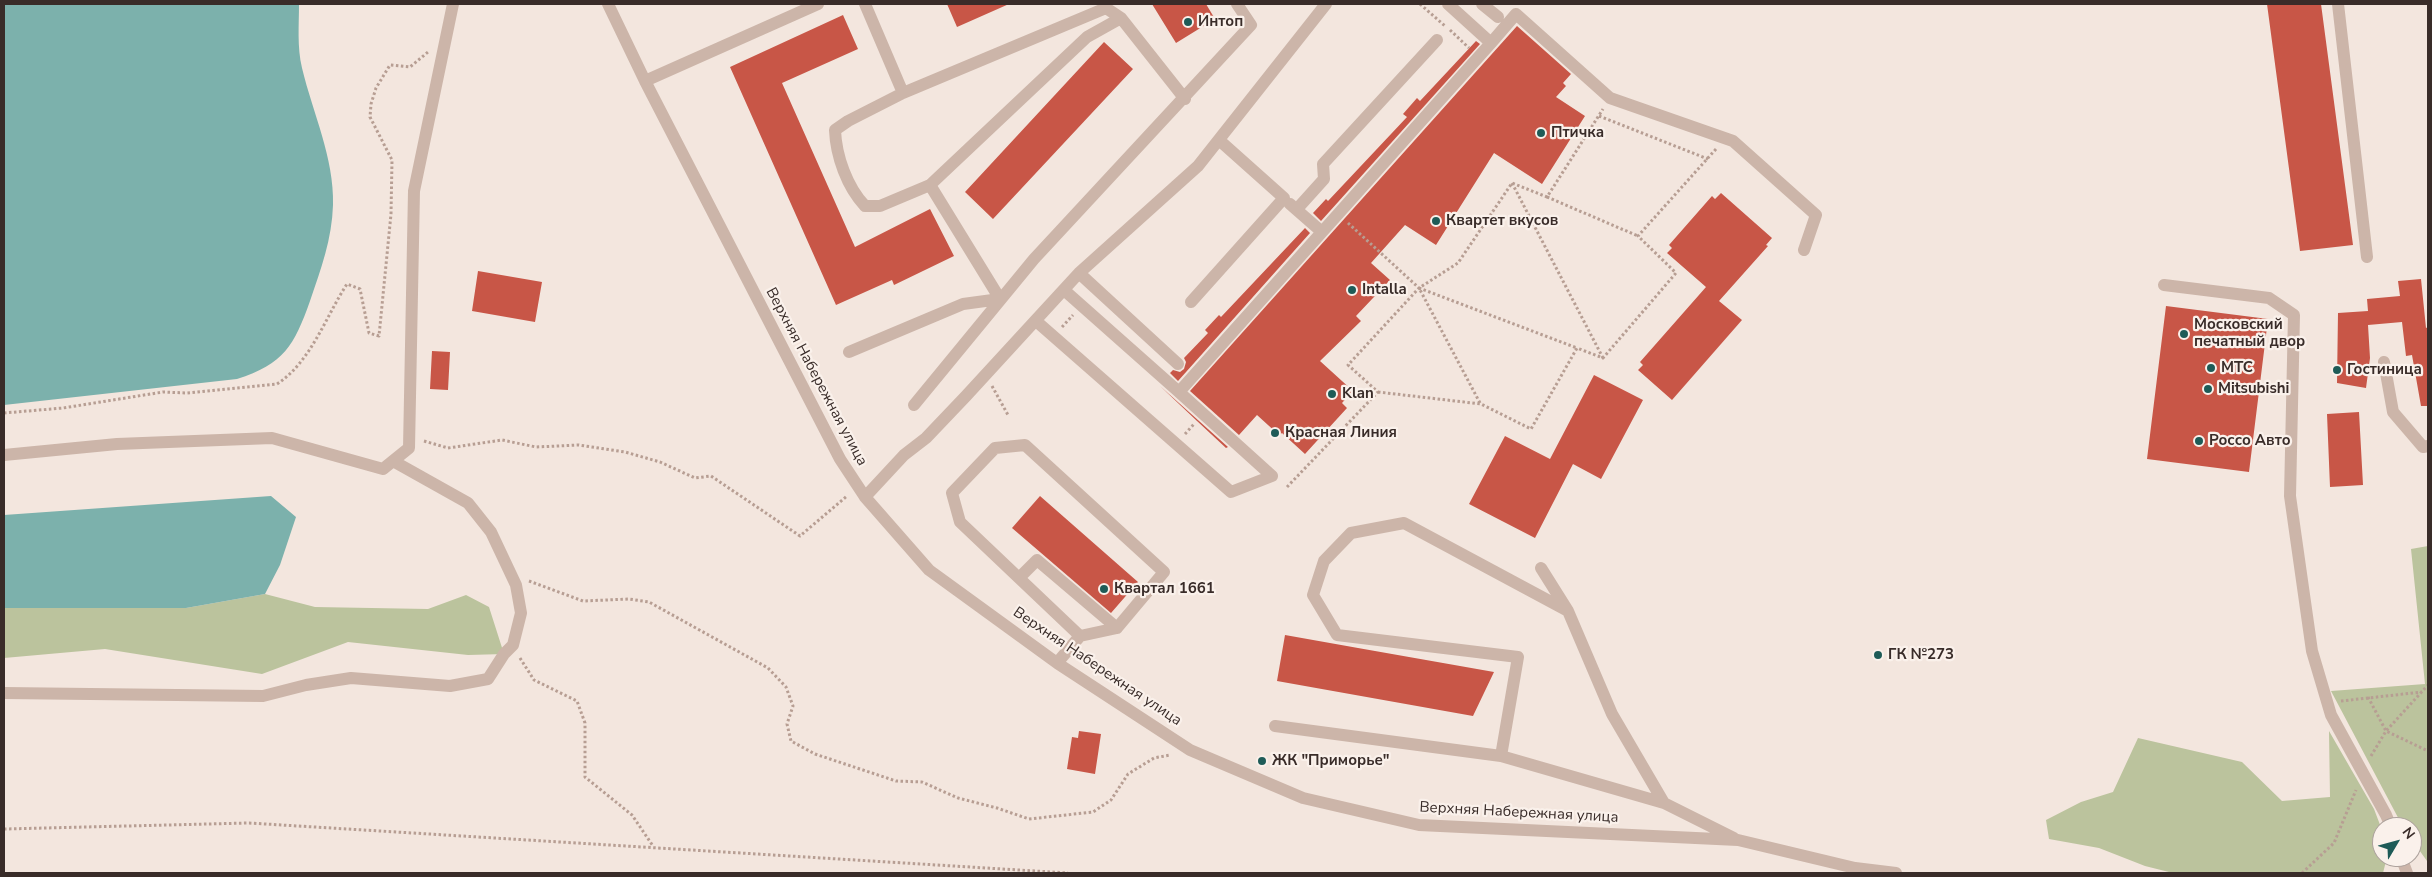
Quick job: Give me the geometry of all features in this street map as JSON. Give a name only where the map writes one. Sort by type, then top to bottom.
[{"type":"street","points":[[4,455],[117,444],[272,438],[383,469],[408,448],[414,191],[453,4]]},
{"type":"street","name":"Верхняя Набережная улица","points":[[608,4],[645,81],[840,459],[861,492],[929,570],[1058,663],[1190,750],[1303,798],[1419,826],[1738,840],[1855,868],[1896,873]]},
{"type":"street","points":[[645,81],[818,4]]},
{"type":"street","points":[[865,4],[903,93]]},
{"type":"street","points":[[914,405],[1000,299],[1041,252],[1185,99],[1251,25],[1238,4]]},
{"type":"street","points":[[861,492],[986,375],[1079,274],[1198,166],[1326,4]]},
{"type":"street","points":[[1448,4],[1491,43]]},
{"type":"street","points":[[1482,4],[1498,17]]},
{"type":"street","points":[[2338,4],[2368,257]]},
{"type":"street","points":[[1121,18],[1087,37],[930,185],[880,206],[865,206],[855,195],[836,147],[835,130],[848,121],[903,93],[1106,8],[1121,18],[1185,99]]},
{"type":"street","points":[[1179,392],[1516,14],[1610,98],[1733,141],[1816,216],[1804,250]]},
{"type":"street","points":[[1297,209],[1324,179],[1323,164],[1437,40]]},
{"type":"street","points":[[1219,140],[1322,232]]},
{"type":"street","points":[[930,185],[1000,299]]},
{"type":"street","points":[[1191,302],[1284,198]]},
{"type":"street","points":[[1079,274],[1178,364]]},
{"type":"street","points":[[2164,284],[2269,298],[2294,315],[2290,496],[2312,651],[2331,715],[2386,817]]},
{"type":"street","points":[[1036,321],[1231,492],[1272,476],[1064,290]]},
{"type":"street","points":[[849,352],[963,304],[1000,299]]},
{"type":"street","points":[[2384,362],[2393,412],[2423,447],[2428,446]]},
{"type":"street","points":[[1058,663],[1080,636],[1117,628],[1164,572],[1025,445],[995,448],[952,493],[960,522],[1080,636]]},
{"type":"street","points":[[4,693],[263,696],[306,685],[351,678],[450,686],[488,680],[504,654],[513,645],[521,613],[516,585],[491,532],[468,503],[393,461]]},
{"type":"street","points":[[1501,756],[1518,657],[1336,634],[1312,595],[1324,561],[1351,533],[1404,523],[1568,612]]},
{"type":"street","points":[[1019,578],[1037,560],[1117,628]]},
{"type":"street","points":[[1542,568],[1568,612],[1612,714],[1664,804]]},
{"type":"street","points":[[1276,726],[1501,756],[1664,804],[1738,840]]},
{"type":"path","points":[[4,413],[63,408],[163,392],[196,392],[277,384],[289,376],[304,356],[347,284],[360,289],[369,333],[379,336],[391,214],[392,160],[370,117],[371,104],[376,88],[390,65],[410,68],[428,52],[430,45]]},
{"type":"path","points":[[1547,198],[1610,98]]},
{"type":"path","points":[[1598,116],[1708,159]]},
{"type":"path","points":[[1638,236],[1726,138]]},
{"type":"path","points":[[1512,183],[1638,236],[1676,273],[1603,358]]},
{"type":"path","points":[[1512,183],[1458,263],[1419,288],[1348,365],[1378,392],[1481,404],[1530,428],[1577,348]]},
{"type":"path","points":[[1512,183],[1603,358]]},
{"type":"path","points":[[1338,214],[1419,288],[1481,404]]},
{"type":"path","points":[[1419,288],[1603,358]]},
{"type":"path","points":[[1053,336],[1082,305]]},
{"type":"path","points":[[986,375],[1008,415]]},
{"type":"path","points":[[1287,487],[1378,392]]},
{"type":"path","points":[[409,437],[448,448],[502,440],[536,447],[579,445],[625,452],[660,462],[695,478],[711,476],[800,536],[861,492]]},
{"type":"path","points":[[510,574],[583,601],[630,598],[648,602],[768,668],[786,687],[793,706],[787,724],[791,741],[816,754],[896,781],[922,782],[958,798],[997,808],[1028,819],[1093,812],[1111,800],[1128,774],[1154,758],[1190,750]]},
{"type":"path","points":[[520,651],[520,660],[534,680],[577,701],[585,724],[585,777],[632,815],[653,847]]},
{"type":"path","points":[[2302,873],[2334,843],[2363,773],[2386,731],[2428,685]]},
{"type":"path","points":[[2340,702],[2368,697],[2422,692]]},
{"type":"path","points":[[2368,697],[2386,731],[2428,752]]},
{"type":"path","points":[[4,829],[249,823],[1068,873]]},
{"type":"green space","points":[[2428,546],[2427,861],[2422,854],[2422,817],[2398,817],[2331,691],[2425,684],[2411,549]]},
{"type":"green space","points":[[265,594],[315,607],[428,609],[466,595],[489,607],[504,654],[468,655],[348,642],[262,674],[105,649],[4,658],[4,608],[186,608]]},
{"type":"green space","points":[[2329,731],[2377,817],[2372,817],[2372,867],[2384,867],[2383,873],[2173,873],[2145,866],[2099,848],[2049,839],[2046,820],[2081,802],[2113,792],[2138,738],[2242,762],[2282,801],[2330,797]]},
{"type":"water","points":[[4,4],[299,4],[300,60],[327,153],[333,205],[328,242],[310,301],[292,342],[277,360],[266,367],[237,379],[4,405]]},
{"type":"water","points":[[271,496],[296,517],[280,565],[265,594],[186,608],[4,608],[4,515]]},
{"type":"building","points":[[947,4],[1009,4],[957,27]]},
{"type":"building","points":[[1152,4],[1206,4],[1215,19],[1176,43]]},
{"type":"building","points":[[2267,4],[2321,4],[2353,245],[2300,251]]},
{"type":"building","points":[[843,15],[858,49],[782,83],[855,247],[930,209],[954,256],[894,285],[892,280],[836,305],[730,67]]},
{"type":"building","points":[[1517,26],[1571,74],[1563,83],[1566,86],[1556,97],[1585,116],[1542,184],[1494,153],[1436,245],[1405,225],[1371,263],[1390,280],[1356,316],[1361,321],[1320,361],[1353,391],[1342,403],[1347,408],[1305,454],[1282,433],[1279,435],[1257,415],[1239,435],[1190,391]]},
{"type":"building","points":[[1476,41],[1480,44],[1321,221],[1313,213],[1326,199],[1328,201],[1407,117],[1403,114],[1417,98],[1420,101]]},
{"type":"building","points":[[1104,42],[1133,69],[993,219],[965,192]]},
{"type":"building","points":[[1721,193],[1772,238],[1766,245],[1768,246],[1719,301],[1742,320],[1672,400],[1638,370],[1643,365],[1640,362],[1706,287],[1667,253],[1672,248],[1669,245],[1712,196],[1715,199]]},
{"type":"building","points":[[1305,228],[1310,233],[1178,381],[1170,373],[1173,370],[1180,372],[1184,369],[1186,362],[1184,358],[1208,333],[1205,330],[1219,315],[1221,317]]},
{"type":"building","points":[[478,271],[542,282],[535,322],[472,311]]},
{"type":"building","points":[[2421,279],[2426,328],[2428,327],[2428,406],[2421,406],[2412,355],[2406,356],[2402,322],[2368,325],[2370,358],[2366,388],[2337,383],[2338,313],[2368,311],[2367,299],[2400,296],[2398,281]]},
{"type":"building","name":"Mitsubishi","points":[[2166,306],[2268,319],[2249,472],[2147,459]]},
{"type":"building","points":[[432,351],[450,352],[448,390],[430,389]]},
{"type":"building","points":[[1594,375],[1643,400],[1601,479],[1573,464],[1535,538],[1469,504],[1505,436],[1550,459]]},
{"type":"building","points":[[1160,386],[1228,447],[1226,448]]},
{"type":"building","points":[[2359,412],[2363,485],[2330,487],[2327,414]]},
{"type":"building","points":[[1040,496],[1138,582],[1111,613],[1012,528]]},
{"type":"building","points":[[1285,635],[1494,672],[1473,716],[1277,681]]},
{"type":"building","points":[[1079,731],[1101,734],[1095,774],[1067,769],[1072,737],[1078,738]]},
{"type":"place","name":"Интоп","points":[[1188,22]]},
{"type":"place","name":"Птичка","points":[[1541,133]]},
{"type":"place","name":"Квартет вкусов","points":[[1436,221]]},
{"type":"place","name":"Intalla","points":[[1352,290]]},
{"type":"place","name":"Московский печатный двор","points":[[2184,334]]},
{"type":"place","name":"МТС","points":[[2211,368]]},
{"type":"place","name":"Гостиница","points":[[2337,370]]},
{"type":"place","name":"Mitsubishi","points":[[2208,389]]},
{"type":"place","name":"Klan","points":[[1332,394]]},
{"type":"place","name":"Красная Линия","points":[[1275,433]]},
{"type":"place","name":"Россо Авто","points":[[2199,441]]},
{"type":"place","name":"Квартал 1661","points":[[1104,589]]},
{"type":"place","name":"ГК №273","points":[[1878,655]]},
{"type":"place","name":"ЖК \"Приморье\"","points":[[1262,761]]}]
